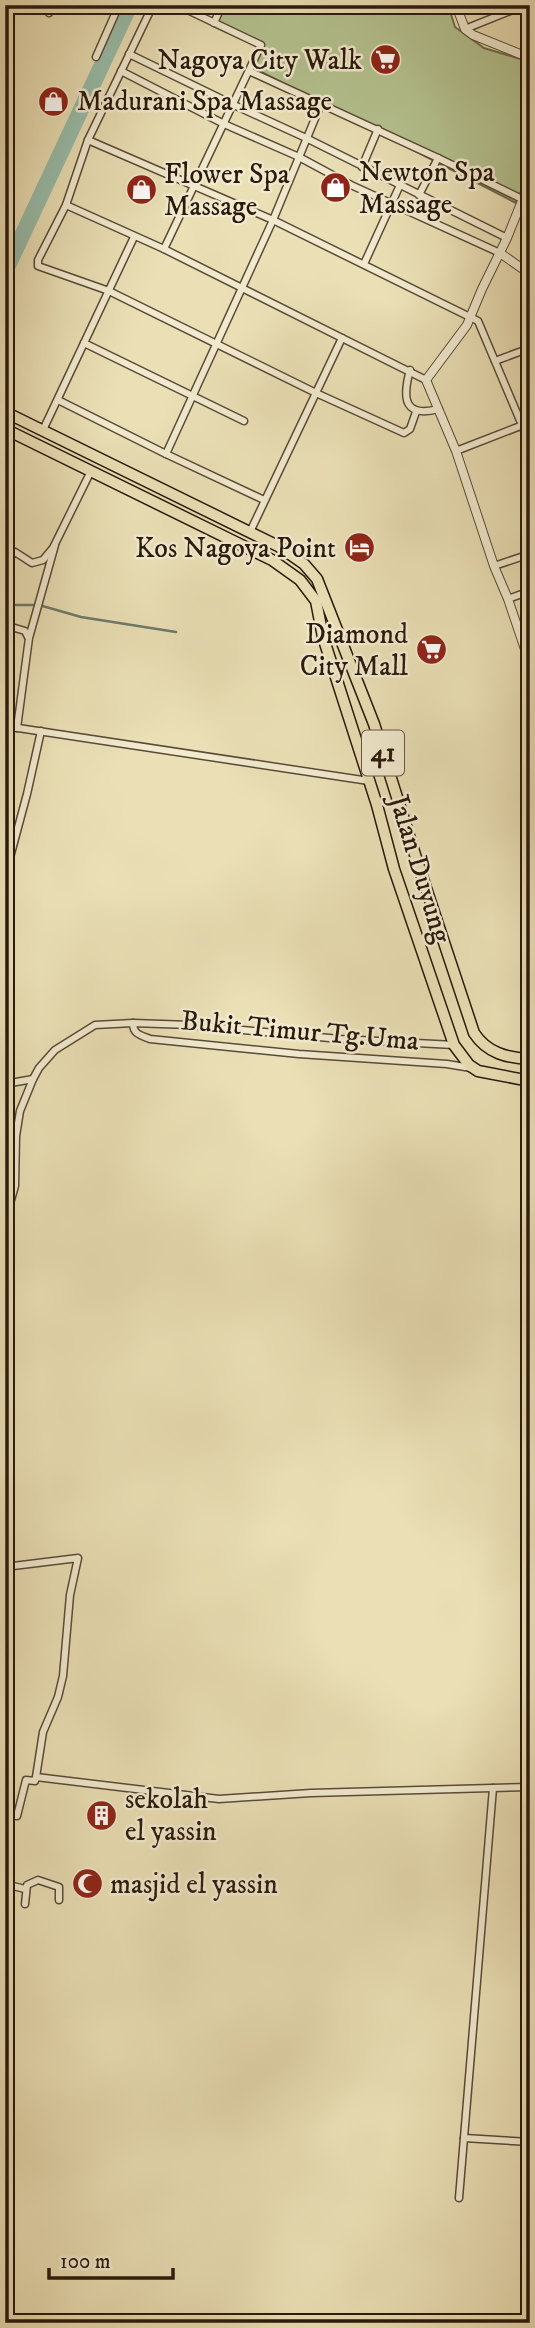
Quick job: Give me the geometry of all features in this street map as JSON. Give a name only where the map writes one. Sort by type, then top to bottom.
[{"type":"highway","name":"Jalan Duyung","points":[[5,412],[286,551],[304,564],[321,583],[375,729],[474,1033],[491,1051],[530,1059]]},
{"type":"highway","name":"Jalan Duyung","points":[[5,429],[272,560],[300,580],[312,594],[394,869],[454,1045],[473,1069]]},
{"type":"highway","points":[[162,505],[169,492]]},
{"type":"highway","points":[[355,736],[369,740],[375,729]]},
{"type":"highway","points":[[368,776],[372,761],[385,761]]},
{"type":"highway","points":[[473,1069],[485,1074],[530,1081]]},
{"type":"street","points":[[49,13],[53,5]]},
{"type":"street","points":[[96,57],[119,5]]},
{"type":"street","points":[[153,5],[88,140],[66,205],[38,260],[38,266],[109,291],[316,393],[404,433],[410,429],[416,412]]},
{"type":"street","points":[[164,249],[261,45],[177,5]]},
{"type":"street","points":[[214,23],[222,5]]},
{"type":"street","points":[[456,5],[465,29],[480,38],[530,58]]},
{"type":"street","points":[[465,29],[520,8]]},
{"type":"street","points":[[129,54],[507,238]]},
{"type":"street","points":[[121,71],[224,124],[500,253],[530,274]]},
{"type":"street","points":[[249,71],[438,158],[522,199],[530,208]]},
{"type":"street","points":[[166,454],[273,220],[321,104]]},
{"type":"street","points":[[362,167],[378,130]]},
{"type":"street","points":[[88,140],[273,220],[471,317],[482,325],[530,444]]},
{"type":"street","points":[[419,195],[438,158]]},
{"type":"street","points":[[425,380],[471,317],[530,181]]},
{"type":"street","points":[[364,264],[400,185]]},
{"type":"street","points":[[66,205],[164,249],[410,370],[425,380],[456,451],[530,664]]},
{"type":"street","points":[[44,430],[134,237]]},
{"type":"street","points":[[249,533],[342,338]]},
{"type":"street","points":[[84,343],[244,421]]},
{"type":"street","points":[[495,360],[530,348]]},
{"type":"street","points":[[410,370],[405,387],[407,402],[416,412],[439,409]]},
{"type":"street","points":[[58,400],[264,500]]},
{"type":"street","points":[[456,451],[523,425]]},
{"type":"street","points":[[17,728],[29,638],[55,545],[91,471]]},
{"type":"street","points":[[5,562],[16,552],[24,560],[38,563],[55,545]]},
{"type":"street","points":[[494,566],[530,554]]},
{"type":"street","points":[[508,599],[530,591]]},
{"type":"street","points":[[5,625],[27,633],[29,638]]},
{"type":"street","points":[[5,726],[368,776]]},
{"type":"street","points":[[5,876],[41,731]]},
{"type":"street","name":"Bukit Timur Tg.Uma","points":[[133,1023],[137,1034],[150,1039],[299,1054],[447,1064],[473,1069]]},
{"type":"street","name":"Bukit Timur Tg.Uma","points":[[5,1221],[15,1186],[16,1136],[20,1111],[33,1079],[55,1050],[95,1025],[190,1025],[340,1039],[454,1045]]},
{"type":"street","points":[[5,1084],[33,1079]]},
{"type":"street","points":[[5,1567],[78,1558],[70,1595],[63,1676],[58,1697],[43,1732],[35,1781],[26,1780],[17,1816],[5,1815]]},
{"type":"street","points":[[36,1777],[219,1799],[310,1793],[530,1787]]},
{"type":"street","points":[[459,2198],[493,1788]]},
{"type":"street","points":[[25,1904],[25,1889],[34,1880],[52,1883],[60,1889],[59,1900]]},
{"type":"street","points":[[5,1884],[25,1889]]},
{"type":"street","points":[[464,2137],[530,2142]]},
{"type":"green space","points":[[226,5],[448,5],[455,27],[484,48],[530,62],[530,170],[516,203],[250,66],[257,46],[215,27]]},
{"type":"waterway","points":[[5,272],[130,5]]},
{"type":"waterway","points":[[5,605],[39,605],[81,617],[176,632]]},
{"type":"place","name":"Nagoya City Walk","points":[[385,60]]},
{"type":"place","name":"Madurani Spa Massage","points":[[54,101]]},
{"type":"place","name":"Newton Spa Massage","points":[[336,188]]},
{"type":"place","name":"Flower Spa Massage","points":[[141,190]]},
{"type":"place","name":"Kos Nagoya Point","points":[[359,548]]},
{"type":"place","name":"Diamond City Mall","points":[[431,650]]},
{"type":"place","name":"sekolah el yassin","points":[[102,1815]]},
{"type":"place","name":"masjid el yassin","points":[[87,1884]]}]
